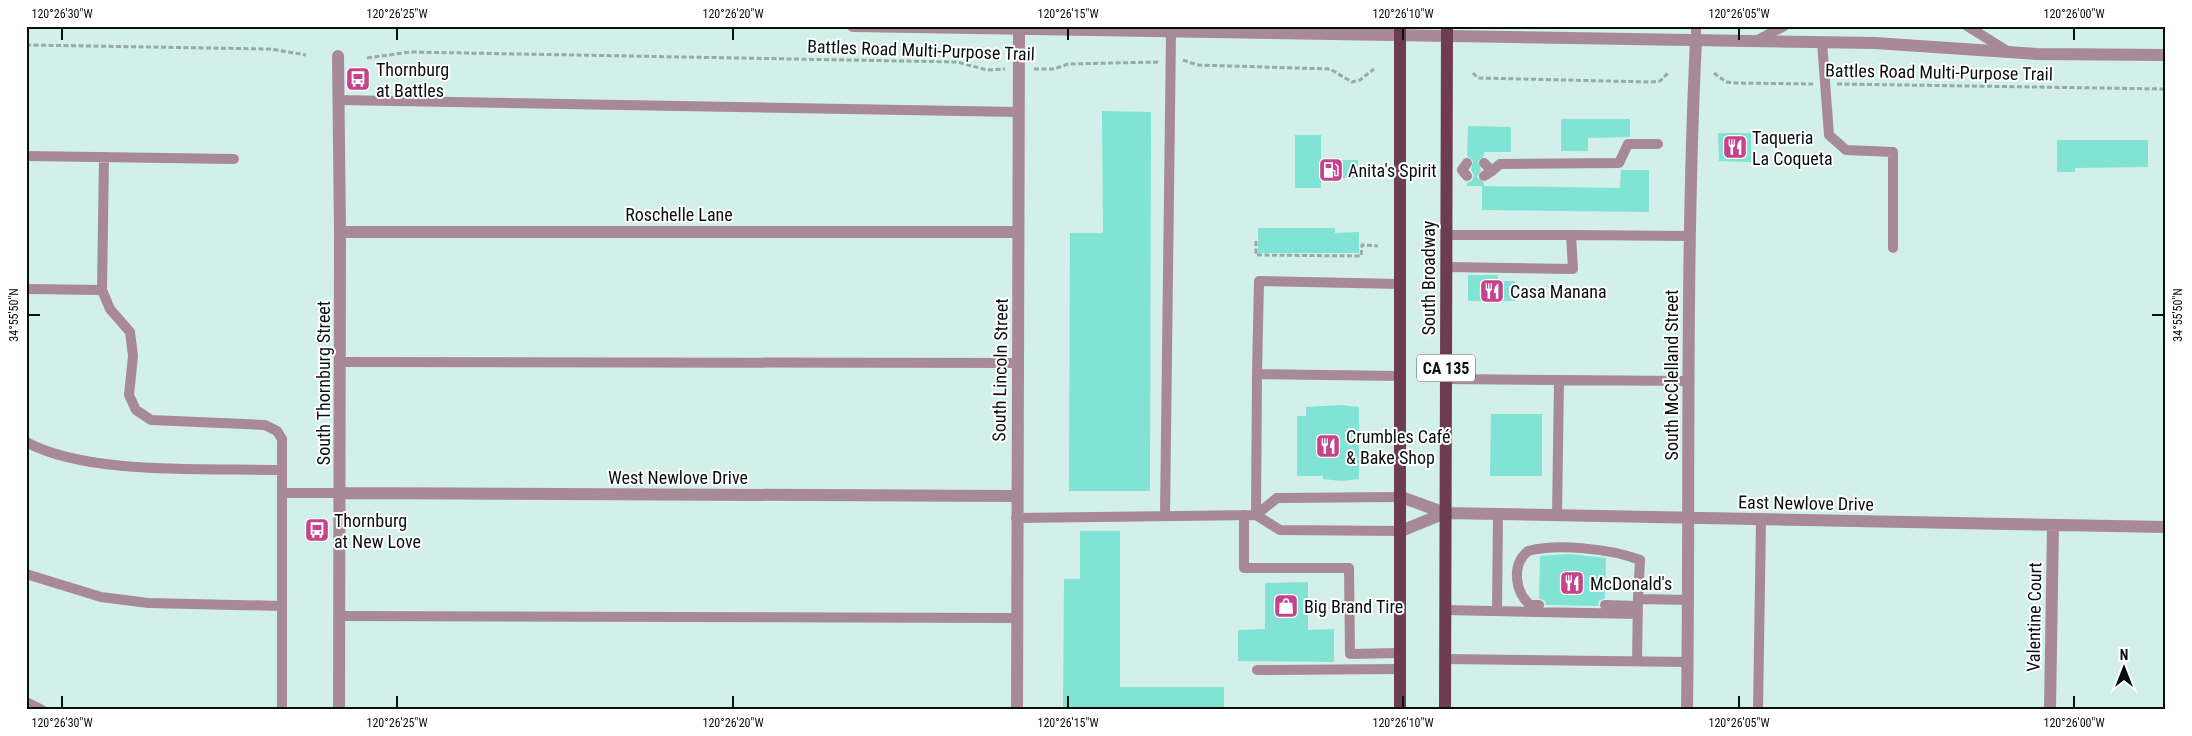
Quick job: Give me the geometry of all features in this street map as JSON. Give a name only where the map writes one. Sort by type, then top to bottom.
[{"type":"main road","name":"South Broadway","points":[[1400,31],[1400,710]]},
{"type":"main road","name":"South Broadway","points":[[1445,710],[1447,32]]},
{"type":"street","points":[[854,26],[968,27],[1019,30],[1092,28],[1171,32],[1214,29],[1447,32],[1755,42],[1875,42],[2009,52],[2166,55]]},
{"type":"street","name":"South Lincoln Street","points":[[1016,710],[1019,30]]},
{"type":"street","name":"South McClelland Street","points":[[1687,710],[1690,518],[1688,382],[1689,236],[1696,40]]},
{"type":"street","name":"South Thornburg Street","points":[[338,56],[340,232],[339,710]]},
{"type":"street","name":"Roschelle Lane","points":[[340,232],[1018,232]]},
{"type":"street","name":"West Newlove Drive","points":[[340,493],[1016,496]]},
{"type":"street","name":"East Newlove Drive","points":[[1401,497],[1445,513],[2166,527]]},
{"type":"street","name":"East Newlove Drive","points":[[1401,531],[1445,513]]},
{"type":"street","name":"Valentine Court","points":[[2050,710],[2053,525]]},
{"type":"lane","points":[[1696,26],[1696,40]]},
{"type":"lane","points":[[1755,42],[1784,26]]},
{"type":"lane","points":[[1967,26],[2009,52]]},
{"type":"lane","points":[[1165,516],[1171,32]]},
{"type":"lane","points":[[1822,42],[1829,135],[1846,150],[1893,152],[1893,248]]},
{"type":"lane","points":[[338,100],[1019,112]]},
{"type":"lane","points":[[1484,163],[1488,173],[1500,164],[1619,163],[1628,144],[1658,144]]},
{"type":"lane","points":[[26,156],[234,160]]},
{"type":"lane","points":[[104,158],[102,290],[110,309],[130,332],[133,356],[129,395],[136,410],[151,420],[265,425],[277,431],[282,439],[282,710]]},
{"type":"lane","points":[[1446,170],[1465,170]]},
{"type":"lane","points":[[1446,235],[1689,236]]},
{"type":"lane","points":[[1446,267],[1573,269],[1571,235]]},
{"type":"lane","points":[[1256,514],[1259,281],[1400,284]]},
{"type":"lane","points":[[26,289],[102,290]]},
{"type":"lane","points":[[340,362],[1017,363]]},
{"type":"lane","points":[[1257,374],[1400,376]]},
{"type":"lane","points":[[1446,379],[1688,382]]},
{"type":"lane","points":[[1557,516],[1559,380]]},
{"type":"lane","points":[[26,442],[49,454],[116,466],[282,470]]},
{"type":"lane","points":[[282,493],[340,493]]},
{"type":"lane","points":[[1016,518],[1244,515],[1256,514],[1277,498],[1401,497]]},
{"type":"lane","points":[[1256,514],[1280,530],[1401,531]]},
{"type":"lane","points":[[1497,611],[1498,514]]},
{"type":"lane","points":[[1244,515],[1244,568],[1350,568],[1350,654],[1400,653]]},
{"type":"lane","points":[[1758,710],[1761,520]]},
{"type":"lane","points":[[1539,606],[1530,606],[1521,598],[1517,581],[1518,564],[1528,551],[1546,548],[1606,550],[1640,560],[1637,661]]},
{"type":"lane","points":[[26,574],[101,597],[148,603],[282,606]]},
{"type":"lane","points":[[1445,610],[1497,611],[1638,606],[1689,600]]},
{"type":"lane","points":[[1605,606],[1638,606]]},
{"type":"lane","points":[[340,616],[1016,618]]},
{"type":"lane","points":[[1445,658],[1688,662]]},
{"type":"lane","points":[[1257,670],[1400,669]]},
{"type":"lane","points":[[26,702],[42,710]]},
{"type":"path","points":[[26,45],[271,49],[306,55]]},
{"type":"path","name":"Battles Road Multi-Purpose Trail","points":[[367,58],[410,52],[957,62],[987,70],[1054,69],[1068,64],[1136,64],[1180,59],[1197,65],[1330,69],[1352,82],[1360,80],[1374,69]]},
{"type":"path","points":[[1473,73],[1478,78],[1650,82],[1660,81],[1669,72]]},
{"type":"path","name":"Battles Road Multi-Purpose Trail","points":[[1714,73],[1726,82],[2166,89]]},
{"type":"path","points":[[1256,241],[1256,255],[1361,256],[1362,245],[1378,246]]},
{"type":"building","points":[[1102,111],[1151,112],[1150,491],[1069,491],[1070,233],[1103,233]]},
{"type":"building","points":[[1561,119],[1630,119],[1630,137],[1588,138],[1588,151],[1561,151]]},
{"type":"building","points":[[1468,126],[1511,127],[1511,152],[1484,152],[1484,156],[1478,161],[1481,170],[1477,177],[1484,183],[1484,186],[1467,186],[1467,183],[1472,181],[1474,175],[1471,170],[1473,161],[1467,156]]},
{"type":"building","name":"Taqueria La Coqueta","points":[[1718,133],[1751,133],[1751,162],[1719,161]]},
{"type":"building","points":[[1295,135],[1321,135],[1321,160],[1358,160],[1358,178],[1321,178],[1321,188],[1295,188]]},
{"type":"building","points":[[2057,140],[2148,140],[2148,167],[2075,168],[2075,172],[2057,172]]},
{"type":"building","points":[[1621,170],[1649,170],[1649,212],[1482,210],[1482,186],[1620,188]]},
{"type":"building","points":[[1258,228],[1335,228],[1335,233],[1359,232],[1359,253],[1258,253]]},
{"type":"building","name":"Casa Manana","points":[[1468,275],[1498,275],[1498,281],[1515,281],[1515,301],[1468,301]]},
{"type":"building","name":"Crumbles Café & Bake Shop","points":[[1341,405],[1359,407],[1359,479],[1341,481],[1323,479],[1323,476],[1297,476],[1297,416],[1306,416],[1306,407]]},
{"type":"building","points":[[1491,414],[1542,414],[1542,476],[1490,476]]},
{"type":"building","points":[[1080,531],[1120,531],[1120,687],[1224,687],[1224,710],[1063,710],[1064,579],[1080,579]]},
{"type":"building","points":[[1569,554],[1606,558],[1605,598],[1599,601],[1598,606],[1546,605],[1545,601],[1539,598],[1540,556]]},
{"type":"building","name":"Big Brand Tire","points":[[1308,582],[1308,630],[1334,629],[1334,662],[1238,661],[1238,630],[1265,629],[1265,583]]},
{"type":"place","name":"Thornburg at Battles","points":[[358,79]]},
{"type":"place","name":"Taqueria La Coqueta","points":[[1735,147]]},
{"type":"place","name":"Anita's Spirit","points":[[1331,170]]},
{"type":"place","name":"Casa Manana","points":[[1492,291]]},
{"type":"place","name":"Crumbles Café & Bake Shop","points":[[1328,446]]},
{"type":"place","name":"Thornburg at New Love","points":[[317,530]]},
{"type":"place","name":"McDonald's","points":[[1572,583]]},
{"type":"place","name":"Big Brand Tire","points":[[1286,606]]}]
